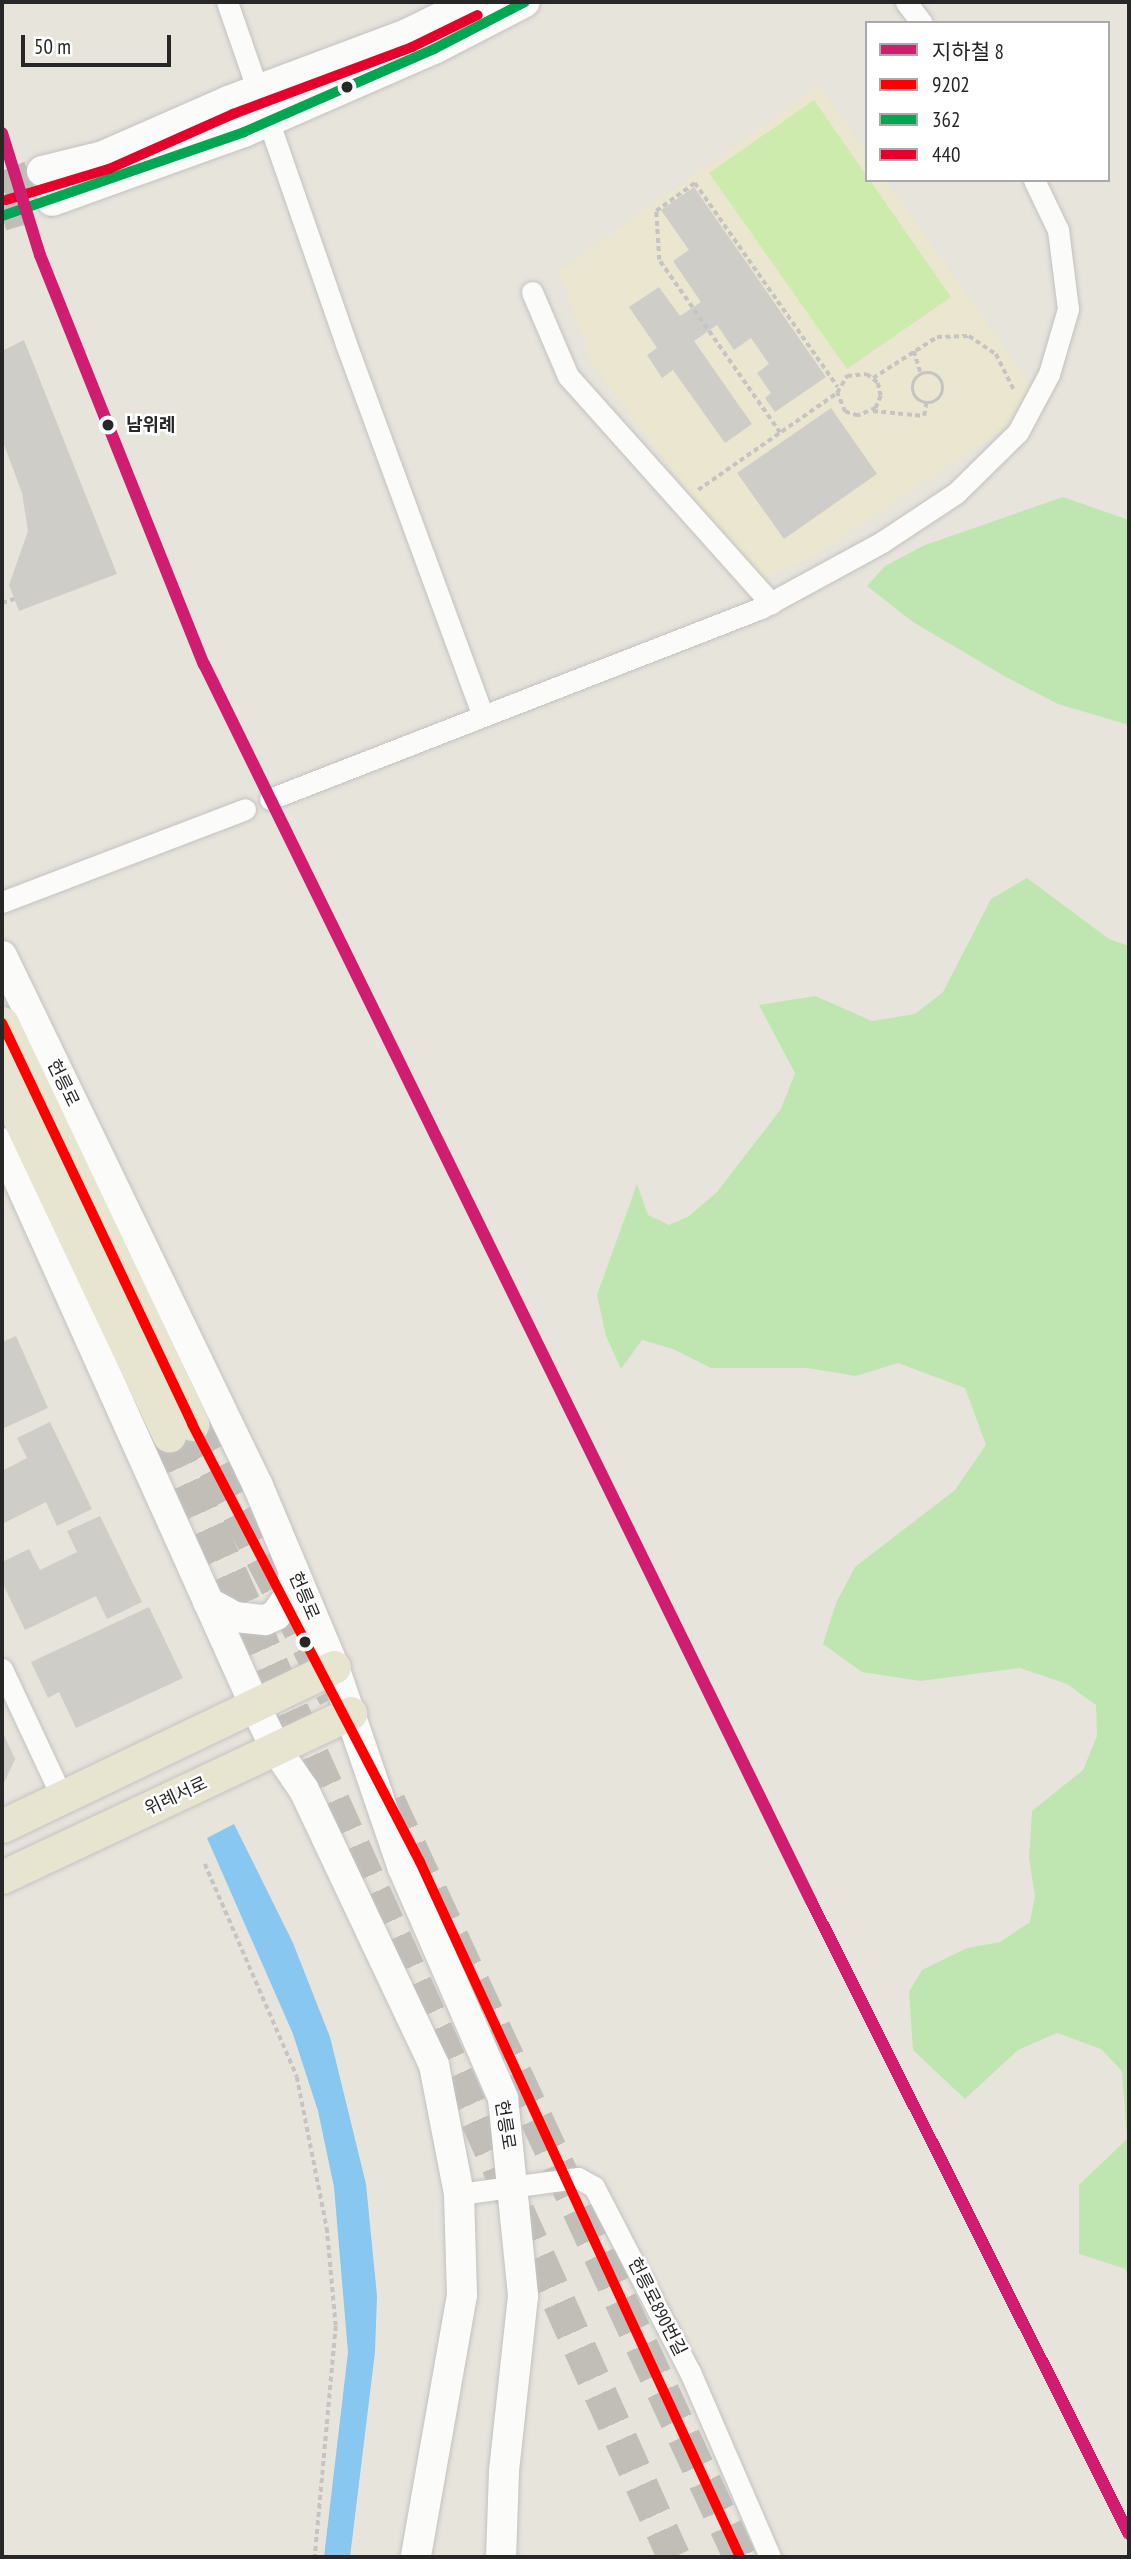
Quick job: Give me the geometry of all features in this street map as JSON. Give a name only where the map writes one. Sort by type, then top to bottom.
[{"type":"main road","points":[[42,172],[103,156],[257,90],[407,34],[472,2]]},
{"type":"main road","points":[[52,201],[268,122],[434,50],[525,2]]},
{"type":"main road","name":"헌릉로","points":[[2,956],[247,1463],[334,1667],[394,1846],[503,2098],[523,2296],[504,2472],[501,2557]]},
{"type":"main road","points":[[2,1023],[181,1430],[2,1082]]},
{"type":"main road","points":[[2,1143],[256,1708],[276,1749],[304,1790],[434,2065],[458,2194],[462,2295],[415,2557]]},
{"type":"main road","points":[[208,1602],[235,1618],[265,1620],[276,1615],[291,1593],[294,1572]]},
{"type":"main road","points":[[2,1826],[256,1708],[334,1667]]},
{"type":"main road","name":"위례서로","points":[[2,1877],[350,1713]]},
{"type":"street","points":[[227,2],[482,713]]},
{"type":"street","points":[[906,2],[920,21]]},
{"type":"street","points":[[270,799],[482,713],[771,603],[882,542],[956,493],[1021,428],[1049,374],[1068,309],[1058,230],[1035,182]]},
{"type":"street","points":[[532,292],[568,376],[771,603]]},
{"type":"street","points":[[2,902],[245,809]]},
{"type":"street","points":[[2,1669],[62,1797]]},
{"type":"street","name":"헌릉로890번길","points":[[458,2194],[578,2178],[599,2194],[690,2372],[769,2557]]},
{"type":"path","points":[[780,433],[659,260],[656,211],[695,183],[838,387]]},
{"type":"path","points":[[926,403],[924,416],[873,411],[851,415],[841,407],[837,393],[838,387],[853,373],[873,378],[937,337],[969,336],[996,354],[1015,390],[1021,428]]},
{"type":"path","points":[[914,351],[921,374],[912,389],[926,403]]},
{"type":"path","points":[[921,374],[933,374],[942,384],[939,398],[926,403]]},
{"type":"path","points":[[873,378],[881,396],[873,411]]},
{"type":"path","points":[[695,492],[837,393]]},
{"type":"path","points":[[2,603],[14,599]]},
{"type":"path","points":[[205,1864],[247,1954],[297,2077],[327,2228],[336,2326],[315,2557]]},
{"type":"shaded area","points":[[819,86],[865,150],[865,182],[887,182],[1043,403],[813,557],[756,582],[590,361],[559,271]]},
{"type":"green space","points":[[814,100],[865,173],[865,182],[871,182],[951,297],[847,369],[709,173]]},
{"type":"green space","points":[[1063,497],[1129,520],[1129,725],[1058,704],[1006,677],[913,622],[867,586],[885,566],[925,545]]},
{"type":"green space","points":[[1027,878],[1109,939],[1129,946],[1129,2282],[1126,2269],[1079,2254],[1079,2185],[1127,2139],[1122,2071],[1101,2049],[1057,2033],[1018,2050],[965,2099],[913,2050],[909,1992],[922,1970],[967,1948],[1000,1942],[1030,1922],[1035,1896],[1029,1858],[1032,1811],[1083,1770],[1097,1736],[1096,1705],[1067,1684],[1020,1668],[920,1681],[862,1672],[823,1644],[836,1603],[855,1567],[955,1490],[986,1445],[965,1388],[898,1363],[856,1376],[807,1368],[711,1368],[673,1349],[642,1340],[621,1369],[606,1336],[597,1295],[637,1184],[648,1215],[669,1225],[689,1216],[717,1192],[781,1109],[795,1073],[759,1005],[815,996],[872,1021],[915,1014],[943,992],[991,899]]},
{"type":"water","points":[[234,1824],[293,1943],[330,2037],[366,2184],[377,2296],[375,2352],[350,2557],[324,2557],[348,2352],[334,2187],[318,2111],[293,2034],[207,1838]]},
{"type":"building","points":[[694,187],[826,377],[775,412],[765,398],[771,393],[757,373],[769,364],[751,338],[734,350],[717,325],[694,341],[752,424],[725,443],[673,370],[662,378],[647,355],[657,348],[629,307],[659,287],[680,316],[701,302],[673,261],[689,250],[661,210]]},
{"type":"building","points":[[24,340],[117,574],[19,611],[9,585],[28,531],[22,493],[2,439],[2,351]]},
{"type":"building","points":[[831,408],[877,474],[784,539],[737,473]]},
{"type":"building","points":[[16,1336],[48,1408],[2,1429],[2,1342]]},
{"type":"building","points":[[50,1422],[92,1509],[57,1526],[46,1502],[2,1524],[2,1471],[27,1458],[17,1438]]},
{"type":"building","points":[[100,1516],[142,1602],[107,1619],[96,1596],[25,1630],[2,1582],[2,1562],[29,1549],[40,1570],[77,1552],[67,1531]]},
{"type":"building","points":[[149,1607],[183,1678],[76,1728],[59,1692],[48,1698],[31,1662]]},
{"type":"building","points":[[2,1731],[15,1759],[2,1787]]},
{"type":"tunnel","points":[[2,187],[42,171]]},
{"type":"tunnel","points":[[2,216],[52,201]]},
{"type":"tunnel","points":[[192,1424],[335,1697]]},
{"type":"tunnel","points":[[169,1436],[674,2557]]},
{"type":"tunnel","points":[[389,1801],[740,2557]]},
{"type":"metro line","name":"8","points":[[2,133],[40,255],[204,664],[811,1901],[1129,2534]]},
{"type":"transit line","name":"362","points":[[2,216],[244,132],[434,49],[525,2]]},
{"type":"transit line","name":"440","points":[[6,200],[109,169],[233,114],[412,47],[478,15]]},
{"type":"transit line","name":"9202","points":[[2,1023],[192,1424],[420,1862],[740,2557]]},
{"type":"place","name":"남위례","points":[[108,425]]}]
